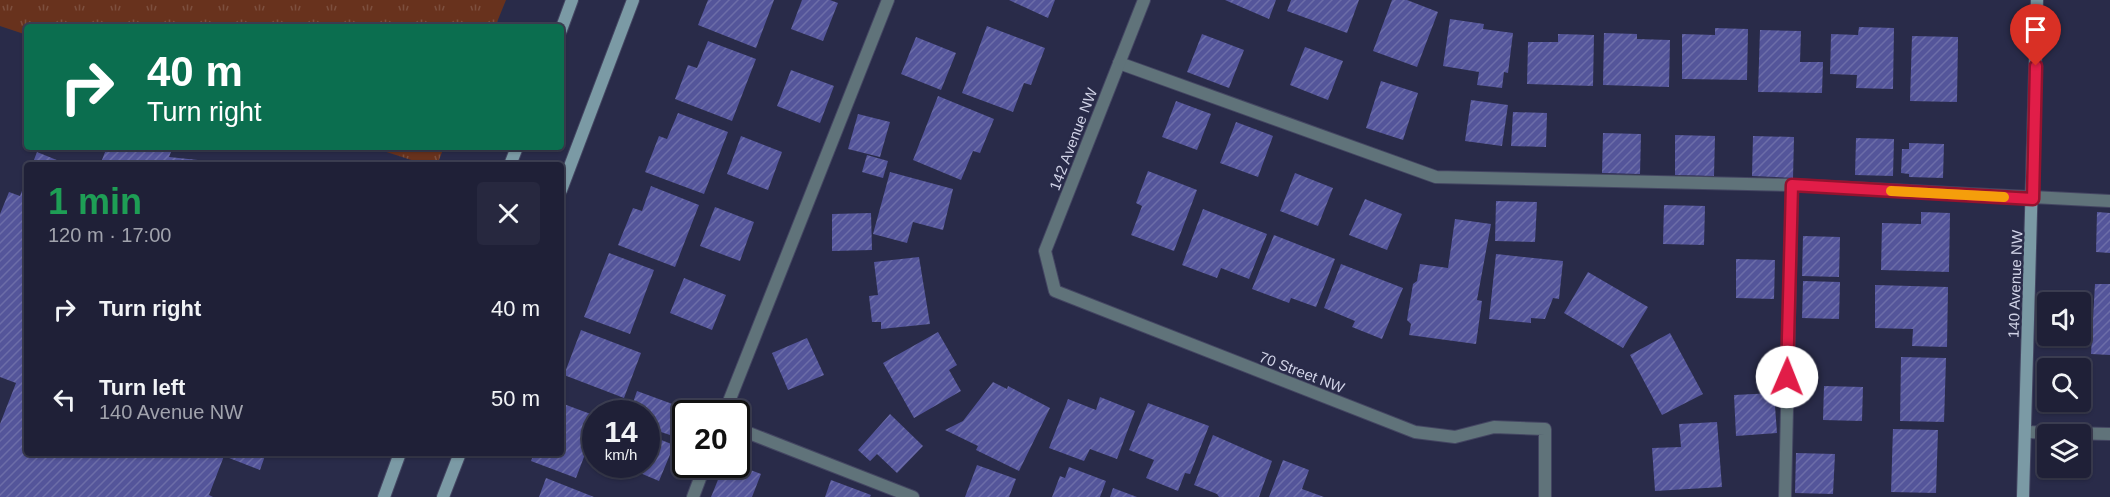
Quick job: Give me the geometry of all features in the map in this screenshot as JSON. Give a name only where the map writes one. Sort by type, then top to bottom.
[{"type":"street","points":[[563,24],[572,0]]},
{"type":"street","points":[[564,182],[633,0]]},
{"type":"street","points":[[730,400],[888,0]]},
{"type":"street","name":"142 Avenue NW","points":[[1055,291],[1045,251],[1144,0]]},
{"type":"street","name":"140 Avenue NW","points":[[2023,497],[2037,0]]},
{"type":"street","points":[[1119,63],[1436,177],[1792,185],[2033,199],[2110,201]]},
{"type":"street","points":[[1785,497],[1792,185]]},
{"type":"street","name":"70 Street NW","points":[[1055,291],[1415,432],[1455,437],[1494,427],[1545,429],[1545,497]]},
{"type":"street","points":[[2025,432],[2110,434]]},
{"type":"street","points":[[750,433],[913,497]]},
{"type":"street","points":[[384,497],[399,456]]},
{"type":"street","points":[[443,497],[459,456]]},
{"type":"street","points":[[693,497],[700,478]]},
{"type":"green space","points":[[0,0],[506,0],[496,24],[24,24],[24,34],[0,26]]},
{"type":"green space","points":[[380,150],[443,150],[438,162],[418,162]]},
{"type":"building","points":[[708,0],[774,0],[756,48],[698,25]]},
{"type":"building","points":[[802,0],[830,0],[838,3],[823,41],[791,29]]},
{"type":"building","points":[[1009,0],[1055,0],[1048,18]]},
{"type":"building","points":[[1225,0],[1276,0],[1269,19]]},
{"type":"building","points":[[1291,0],[1359,0],[1347,33],[1287,11]]},
{"type":"building","points":[[1392,0],[1407,0],[1438,12],[1417,67],[1373,51]]},
{"type":"building","points":[[1450,19],[1484,24],[1483,29],[1513,33],[1508,73],[1504,72],[1502,88],[1477,85],[1479,72],[1443,66]]},
{"type":"building","points":[[987,26],[1045,48],[1031,85],[1024,83],[1013,112],[962,93]]},
{"type":"building","points":[[1859,27],[1894,28],[1893,89],[1856,88],[1857,75],[1830,74],[1831,34],[1858,35]]},
{"type":"building","points":[[1715,28],[1748,29],[1747,80],[1682,79],[1682,34],[1715,35]]},
{"type":"building","points":[[1760,30],[1801,31],[1800,62],[1823,62],[1822,93],[1758,92]]},
{"type":"building","points":[[1604,33],[1637,34],[1637,39],[1670,40],[1669,87],[1603,85]]},
{"type":"building","points":[[1202,34],[1244,50],[1229,88],[1187,72]]},
{"type":"building","points":[[1558,34],[1594,35],[1593,86],[1527,84],[1528,42],[1558,42]]},
{"type":"building","points":[[1912,36],[1958,37],[1957,102],[1910,101]]},
{"type":"building","points":[[916,37],[956,53],[941,90],[901,74]]},
{"type":"building","points":[[708,41],[756,59],[732,121],[675,99],[688,65],[697,68]]},
{"type":"building","points":[[1305,47],[1343,61],[1328,100],[1290,85]]},
{"type":"building","points":[[791,70],[834,86],[820,123],[777,106]]},
{"type":"building","points":[[1381,81],[1418,93],[1403,140],[1366,128]]},
{"type":"building","points":[[938,96],[994,119],[980,153],[973,151],[961,180],[913,160]]},
{"type":"building","points":[[1471,100],[1508,105],[1502,146],[1465,141]]},
{"type":"building","points":[[1176,101],[1211,114],[1197,150],[1162,137]]},
{"type":"building","points":[[1513,112],[1547,113],[1546,147],[1511,146]]},
{"type":"building","points":[[678,113],[728,132],[704,194],[645,172],[659,136],[667,139]]},
{"type":"building","points":[[858,114],[890,122],[880,157],[848,149]]},
{"type":"building","points":[[1236,122],[1273,136],[1258,177],[1220,163]]},
{"type":"building","points":[[1603,133],[1641,134],[1640,174],[1602,173]]},
{"type":"building","points":[[1675,135],[1715,136],[1714,176],[1675,175]]},
{"type":"building","points":[[741,136],[782,152],[768,190],[727,174]]},
{"type":"building","points":[[1753,136],[1794,137],[1793,178],[1752,176]]},
{"type":"building","points":[[1856,138],[1894,139],[1893,176],[1855,175]]},
{"type":"building","points":[[1909,143],[1944,144],[1943,178],[1909,177],[1909,174],[1901,173],[1902,149],[1909,149]]},
{"type":"building","points":[[106,150],[172,150],[169,157],[217,162],[101,162]]},
{"type":"building","points":[[37,152],[62,162],[33,162]]},
{"type":"building","points":[[867,155],[888,161],[883,178],[862,172]]},
{"type":"building","points":[[1148,171],[1197,190],[1174,251],[1131,235],[1142,206],[1136,203]]},
{"type":"building","points":[[890,172],[953,189],[943,230],[913,222],[907,243],[873,234]]},
{"type":"building","points":[[1295,173],[1333,188],[1318,226],[1280,211]]},
{"type":"building","points":[[24,186],[24,456],[224,456],[209,495],[213,497],[0,497],[0,424],[16,383],[0,377],[0,214],[9,192],[20,196]]},
{"type":"building","points":[[651,186],[699,205],[675,267],[618,245],[633,208],[642,211]]},
{"type":"building","points":[[1365,199],[1402,214],[1387,250],[1349,235]]},
{"type":"building","points":[[1496,201],[1537,202],[1535,242],[1495,241]]},
{"type":"building","points":[[1664,205],[1705,206],[1704,245],[1663,244]]},
{"type":"building","points":[[715,207],[754,222],[740,261],[700,246]]},
{"type":"building","points":[[1203,209],[1267,234],[1249,279],[1221,268],[1217,278],[1182,265]]},
{"type":"building","points":[[1921,212],[1950,213],[1949,272],[1881,270],[1882,223],[1921,224]]},
{"type":"building","points":[[2097,212],[2110,213],[2110,253],[2096,252]]},
{"type":"building","points":[[871,213],[872,250],[832,251],[832,214]]},
{"type":"building","points":[[1455,219],[1491,224],[1477,300],[1482,301],[1476,344],[1409,335],[1411,324],[1407,320],[1413,284],[1417,281],[1420,264],[1448,268]]},
{"type":"building","points":[[1274,235],[1335,259],[1316,307],[1291,298],[1289,303],[1252,289]]},
{"type":"building","points":[[1803,236],[1840,237],[1839,277],[1802,276]]},
{"type":"building","points":[[609,253],[654,270],[630,334],[584,317]]},
{"type":"building","points":[[1496,254],[1563,261],[1559,299],[1553,298],[1545,319],[1531,318],[1531,323],[1489,319]]},
{"type":"building","points":[[919,257],[930,324],[881,329],[881,322],[872,322],[869,296],[878,295],[874,262]]},
{"type":"building","points":[[1736,259],[1775,260],[1774,299],[1736,298]]},
{"type":"building","points":[[1341,264],[1403,288],[1382,339],[1352,327],[1355,321],[1324,308]]},
{"type":"building","points":[[1588,272],[1648,307],[1623,348],[1564,313]]},
{"type":"building","points":[[684,278],[726,295],[712,330],[670,313]]},
{"type":"building","points":[[1803,281],[1840,282],[1839,319],[1802,318]]},
{"type":"building","points":[[2095,284],[2110,284],[2110,355],[2091,354]]},
{"type":"building","points":[[1875,285],[1948,287],[1947,347],[1912,346],[1913,329],[1875,328]]},
{"type":"building","points":[[581,330],[641,353],[624,398],[564,375]]},
{"type":"building","points":[[938,332],[957,365],[949,370],[961,391],[914,418],[883,363]]},
{"type":"building","points":[[1670,333],[1703,394],[1662,415],[1630,355]]},
{"type":"building","points":[[807,338],[824,375],[788,390],[772,353]]},
{"type":"building","points":[[1901,357],[1946,358],[1944,422],[1900,421]]},
{"type":"building","points":[[993,382],[1007,389],[1008,386],[1050,408],[1019,471],[976,450],[978,446],[945,430],[963,421]]},
{"type":"building","points":[[1824,386],[1863,387],[1862,421],[1823,420]]},
{"type":"building","points":[[637,391],[672,404],[672,436],[660,432],[660,400],[634,400]]},
{"type":"building","points":[[1774,393],[1777,433],[1736,436],[1734,395]]},
{"type":"building","points":[[1100,397],[1135,411],[1117,459],[1090,449],[1084,461],[1049,448],[1068,399],[1096,410]]},
{"type":"building","points":[[1148,403],[1209,426],[1190,474],[1185,473],[1178,491],[1146,478],[1154,460],[1129,450]]},
{"type":"building","points":[[564,404],[582,411],[582,462],[576,478],[531,461],[533,456],[564,456]]},
{"type":"building","points":[[890,414],[923,446],[897,473],[877,454],[870,461],[858,450]]},
{"type":"building","points":[[1717,422],[1722,487],[1655,491],[1652,448],[1681,447],[1679,424]]},
{"type":"building","points":[[1893,429],[1938,430],[1936,493],[1891,492]]},
{"type":"building","points":[[1213,435],[1272,461],[1259,497],[1219,497],[1217,494],[1194,485]]},
{"type":"building","points":[[660,440],[672,444],[672,450],[659,481],[652,478],[660,478]]},
{"type":"building","points":[[1796,453],[1835,454],[1833,494],[1795,493]]},
{"type":"building","points":[[224,456],[265,456],[260,470]]},
{"type":"building","points":[[1283,460],[1309,470],[1302,489],[1324,497],[1269,497]]},
{"type":"building","points":[[977,465],[1016,479],[1009,497],[965,497]]},
{"type":"building","points":[[1069,467],[1106,481],[1100,497],[1052,497],[1060,476],[1065,478]]},
{"type":"building","points":[[750,470],[761,474],[752,497],[711,497],[719,478],[750,478]]},
{"type":"building","points":[[546,478],[594,497],[539,497]]},
{"type":"building","points":[[831,480],[871,495],[870,497],[825,497]]},
{"type":"building","points":[[1113,488],[1137,497],[1110,497]]},
{"type":"slow traffic","points":[[1891,191],[2004,197]]},
{"type":"route","points":[[1787,377],[1792,185],[2033,199],[2036,66]]}]
